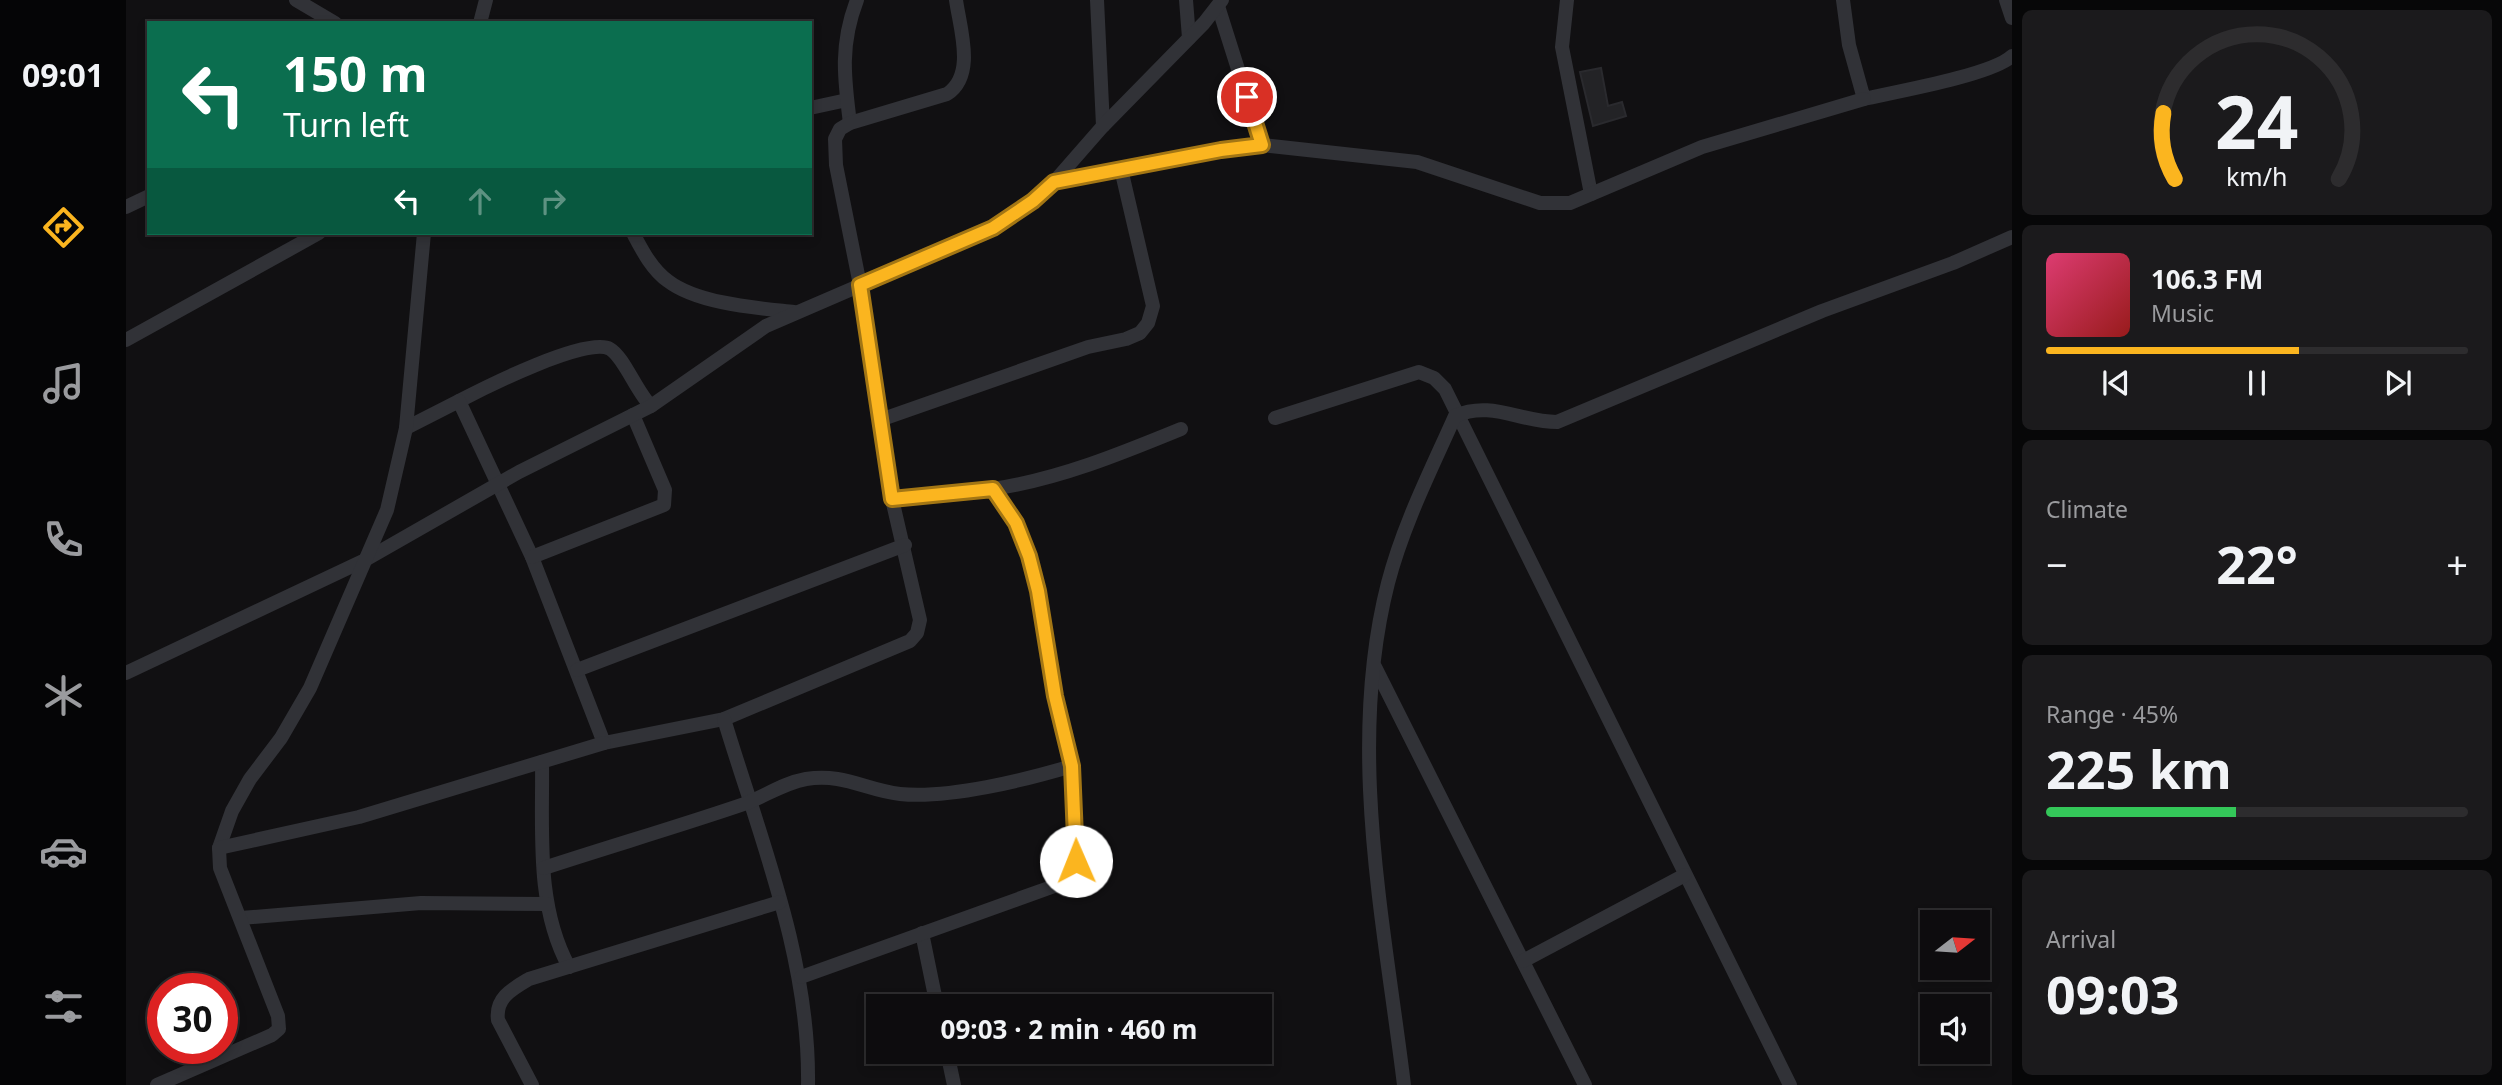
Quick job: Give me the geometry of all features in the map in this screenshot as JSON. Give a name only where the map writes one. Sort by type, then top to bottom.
[{"type":"street","points":[[296,0],[332,21]]},
{"type":"street","points":[[481,21],[486,0]]},
{"type":"street","points":[[850,123],[842,65],[849,21],[857,0]]},
{"type":"street","points":[[219,848],[359,817],[604,743],[724,719],[910,641],[917,633],[920,620],[905,545],[892,499],[860,285],[836,165],[835,139],[841,129],[850,123],[947,94],[957,88],[963,75],[964,61],[956,0]]},
{"type":"street","points":[[1097,0],[1103,126]]},
{"type":"street","points":[[1186,0],[1189,38]]},
{"type":"street","points":[[1567,0],[1562,47],[1591,194]]},
{"type":"street","points":[[1843,0],[1849,45],[1864,99]]},
{"type":"street","points":[[2006,0],[2012,18]]},
{"type":"street","points":[[126,673],[365,560],[500,483],[651,406],[740,343],[796,312],[993,228],[1033,201],[1054,182],[1103,126],[1220,3]]},
{"type":"street","points":[[1220,3],[1262,145]]},
{"type":"street","points":[[1054,182],[1262,145],[1417,162],[1540,203],[1570,203],[1702,147],[1864,99],[1965,75],[2012,58]]},
{"type":"street","points":[[812,108],[847,100]]},
{"type":"street","points":[[880,421],[1088,347],[1140,333],[1148,323],[1153,306],[1121,169]]},
{"type":"street","points":[[126,207],[147,197]]},
{"type":"street","points":[[126,340],[315,235]]},
{"type":"street","points":[[157,1085],[272,1035],[279,1029],[278,1016],[220,868],[219,848],[233,811],[250,779],[281,738],[310,688],[387,510],[406,428],[424,235]]},
{"type":"street","points":[[634,235],[655,268],[679,288],[734,304],[796,312]]},
{"type":"street","points":[[1455,416],[1486,408],[1541,422],[1557,422],[1822,311],[1954,263],[2012,237]]},
{"type":"street","points":[[406,428],[550,360],[600,347],[610,349],[617,356],[635,388],[651,406]]},
{"type":"street","points":[[1275,418],[1419,372],[1434,378],[1445,389],[1455,416],[1790,1085]]},
{"type":"street","points":[[459,401],[500,483],[532,557],[604,743]]},
{"type":"street","points":[[532,557],[664,505],[665,490],[633,415]]},
{"type":"street","points":[[1404,1085],[1375,840],[1368,747],[1374,666],[1388,584],[1405,531],[1455,416]]},
{"type":"street","points":[[892,499],[993,489],[1045,478],[1103,460],[1181,429]]},
{"type":"street","points":[[801,977],[1068,881],[1076,861],[1072,766],[1055,696],[1029,556],[1016,523],[993,489]]},
{"type":"street","points":[[576,670],[905,545]]},
{"type":"street","points":[[1374,666],[1585,1085]]},
{"type":"street","points":[[724,719],[801,977],[808,1085]]},
{"type":"street","points":[[542,762],[547,904],[553,933],[569,967]]},
{"type":"street","points":[[544,868],[749,802],[788,784],[807,779],[849,779],[897,794],[922,795],[1006,783],[1072,766]]},
{"type":"street","points":[[1523,961],[1685,875]]},
{"type":"street","points":[[532,1085],[503,1034],[497,1009],[503,997],[529,979],[780,902]]},
{"type":"street","points":[[241,918],[421,903],[547,904]]},
{"type":"street","points":[[922,933],[935,994]]},
{"type":"street","points":[[950,1064],[954,1085]]},
{"type":"building","points":[[1601,68],[1608,106],[1622,102],[1626,116],[1593,126],[1580,72]]},
{"type":"route","points":[[1076,861],[1072,766],[1055,696],[1038,591],[1029,556],[1016,523],[993,489],[892,499],[860,285],[993,228],[1033,201],[1054,182],[1221,150],[1262,145],[1247,97]]}]
